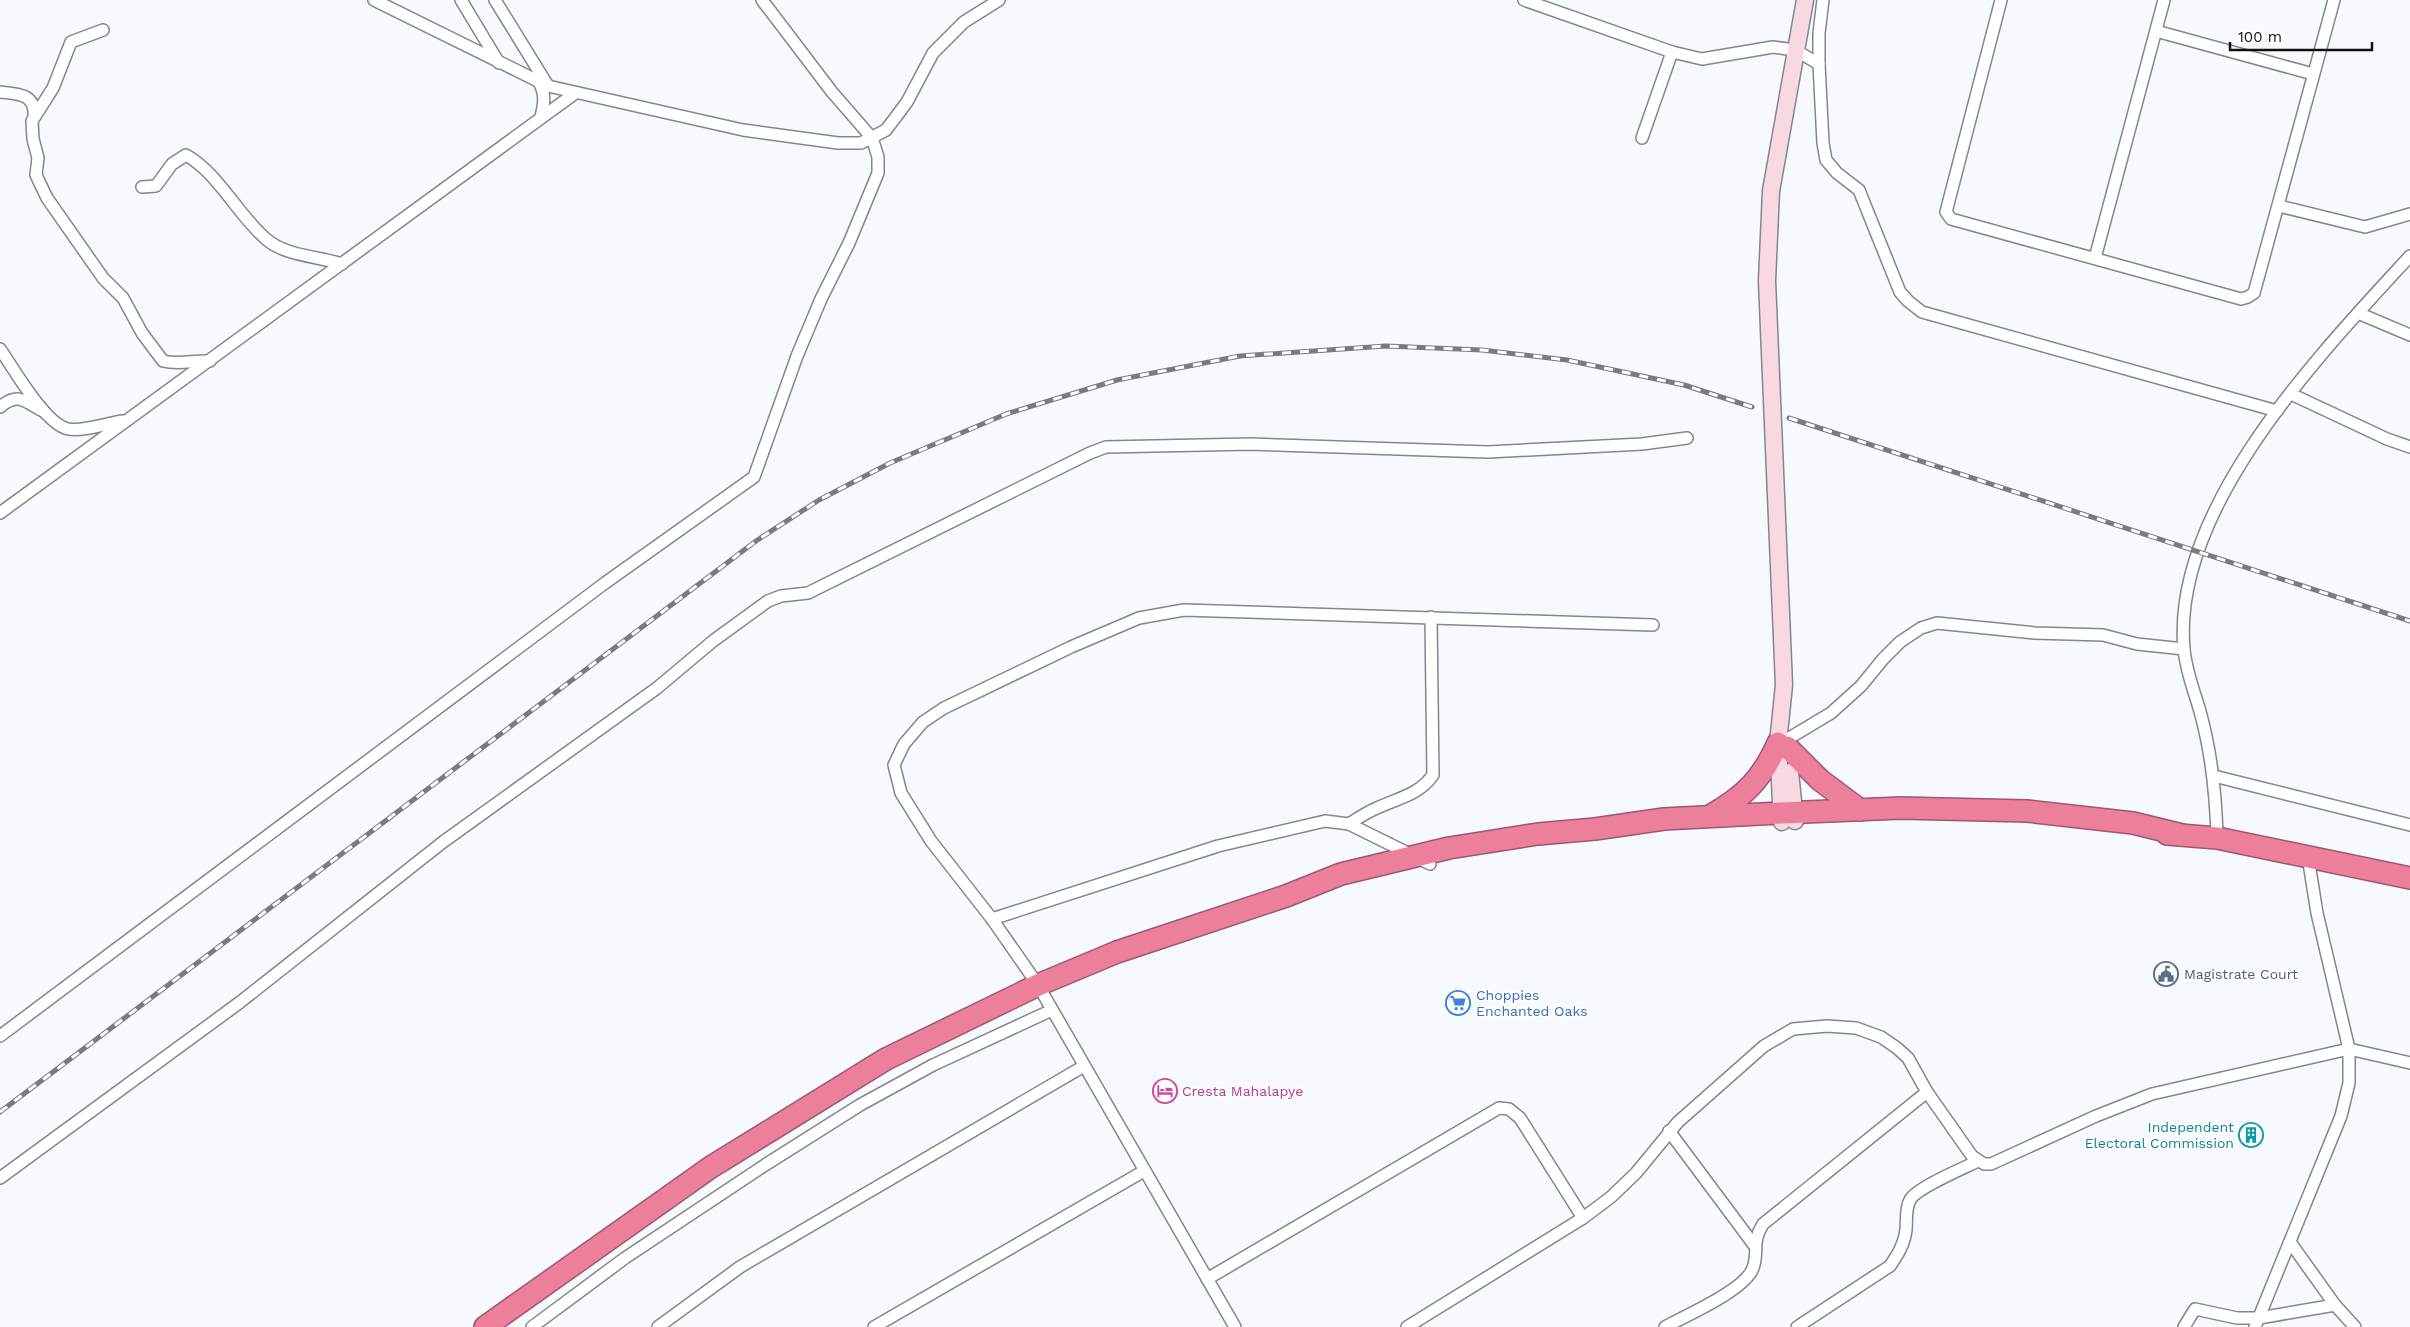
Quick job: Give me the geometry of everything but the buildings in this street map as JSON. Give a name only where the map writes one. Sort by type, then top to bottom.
[{"type":"highway","points":[[1708,817],[1738,799],[1757,782],[1784,743],[1820,780],[1860,810]]},
{"type":"highway","points":[[1423,859],[1860,810],[1943,808],[2026,812],[2133,823],[2182,835]]},
{"type":"highway","points":[[485,1327],[644,1212],[783,1121],[886,1059],[1038,985],[1117,952],[1286,896],[1327,890],[1423,859],[1538,834],[1664,819],[1788,817],[1940,820],[2217,838],[2410,878]]},
{"type":"main road","points":[[1788,817],[1782,716],[1784,685],[1766,281],[1771,191],[1805,0]]},
{"type":"street","points":[[374,0],[500,64],[544,84],[574,94],[743,130],[838,143],[861,143],[886,130],[907,102],[933,53],[964,22],[999,0]]},
{"type":"street","points":[[461,0],[500,64]]},
{"type":"street","points":[[495,0],[544,84],[545,100],[541,117]]},
{"type":"street","points":[[0,1036],[605,583],[754,476],[797,356],[821,299],[850,243],[878,173],[878,157],[872,138],[832,92],[762,0]]},
{"type":"street","points":[[1524,0],[1672,52],[1702,59],[1773,47],[1795,50],[1819,64]]},
{"type":"street","points":[[1823,0],[1819,33],[1819,64],[1823,144],[1826,160],[1837,173],[1859,190],[1894,281],[1908,301],[1922,312],[2277,411]]},
{"type":"street","points":[[2001,0],[1947,214],[1951,219],[2244,299],[2254,293],[2334,0]]},
{"type":"street","points":[[2095,258],[2164,0]]},
{"type":"street","points":[[34,117],[53,88],[72,42],[103,30]]},
{"type":"street","points":[[2156,30],[2313,74]]},
{"type":"street","points":[[1642,138],[1672,52]]},
{"type":"street","points":[[3,90],[30,99],[35,106],[33,130],[38,158],[36,175],[47,198],[104,278],[123,298],[142,333],[163,361],[181,364],[210,361]]},
{"type":"street","points":[[0,513],[574,94]]},
{"type":"street","points":[[142,187],[156,186],[172,164],[186,155],[196,160],[267,240],[284,249],[342,264]]},
{"type":"street","points":[[2279,206],[2365,227],[2410,214]]},
{"type":"street","points":[[2217,838],[2214,776],[2184,649],[2183,621],[2186,594],[2210,519],[2236,468],[2277,411],[2358,313],[2410,256]]},
{"type":"street","points":[[2358,313],[2410,335]]},
{"type":"street","points":[[0,350],[44,411]]},
{"type":"street","points":[[2291,394],[2387,439],[2410,447]]},
{"type":"street","points":[[0,407],[9,400],[20,398],[44,411],[68,429],[127,420]]},
{"type":"street","points":[[0,1178],[43,1149],[232,1009],[443,842],[657,688],[714,641],[768,601],[781,596],[808,593],[1090,452],[1106,447],[1251,444],[1488,452],[1642,444],[1687,438]]},
{"type":"street","points":[[1235,1327],[1038,985],[992,919],[931,841],[901,793],[894,765],[904,744],[922,722],[961,700],[1071,647],[1139,618],[1184,610],[1430,616],[1653,625]]},
{"type":"street","points":[[1349,824],[1375,808],[1410,795],[1426,784],[1433,774],[1430,616]]},
{"type":"street","points":[[1784,743],[1831,713],[1860,686],[1900,642],[1921,628],[1937,623],[2035,633],[2103,635],[2137,644],[2184,649]]},
{"type":"street","points":[[2214,776],[2410,825]]},
{"type":"street","points":[[992,919],[1218,846],[1326,821],[1349,824],[1423,859]]},
{"type":"street","points":[[2257,1323],[2341,1116],[2349,1083],[2349,1049],[2317,913],[2308,857]]},
{"type":"street","points":[[532,1327],[625,1258],[765,1165],[860,1105],[932,1065],[1052,1010]]},
{"type":"street","points":[[1407,1327],[1583,1218],[1612,1197],[1636,1173],[1669,1131],[1764,1046],[1793,1029],[1806,1027],[1856,1028],[1880,1036],[1897,1048],[1908,1058],[1927,1092],[1978,1161],[1984,1164],[1991,1164],[2096,1116],[2152,1094],[2349,1049],[2410,1063]]},
{"type":"street","points":[[663,1325],[740,1267],[1084,1066]]},
{"type":"street","points":[[1666,1327],[1737,1287],[1748,1278],[1754,1266],[1756,1234],[1763,1224],[1927,1092]]},
{"type":"street","points":[[1207,1279],[1499,1108],[1509,1108],[1520,1118],[1583,1218]]},
{"type":"street","points":[[1669,1131],[1754,1245]]},
{"type":"street","points":[[1797,1327],[1890,1266],[1901,1251],[1910,1199],[1918,1190],[1978,1161]]},
{"type":"street","points":[[874,1327],[1144,1171]]},
{"type":"street","points":[[2290,1242],[2335,1305],[2355,1327]]},
{"type":"street","points":[[2184,1327],[2195,1309],[2257,1323],[2335,1305]]},
{"type":"railway","points":[[0,1112],[756,541],[819,500],[890,463],[1006,414],[1117,380],[1240,356],[1386,346],[1482,350],[1567,360],[1684,385],[1752,407]]},
{"type":"railway","points":[[1789,418],[2410,621]]},
{"type":"place","name":"Magistrate Court","points":[[2166,974]]},
{"type":"place","name":"Choppies Enchanted Oaks","points":[[1458,1003]]},
{"type":"place","name":"Cresta Mahalapye","points":[[1165,1091]]},
{"type":"place","name":"Independent Electoral Commission","points":[[2251,1135]]}]
